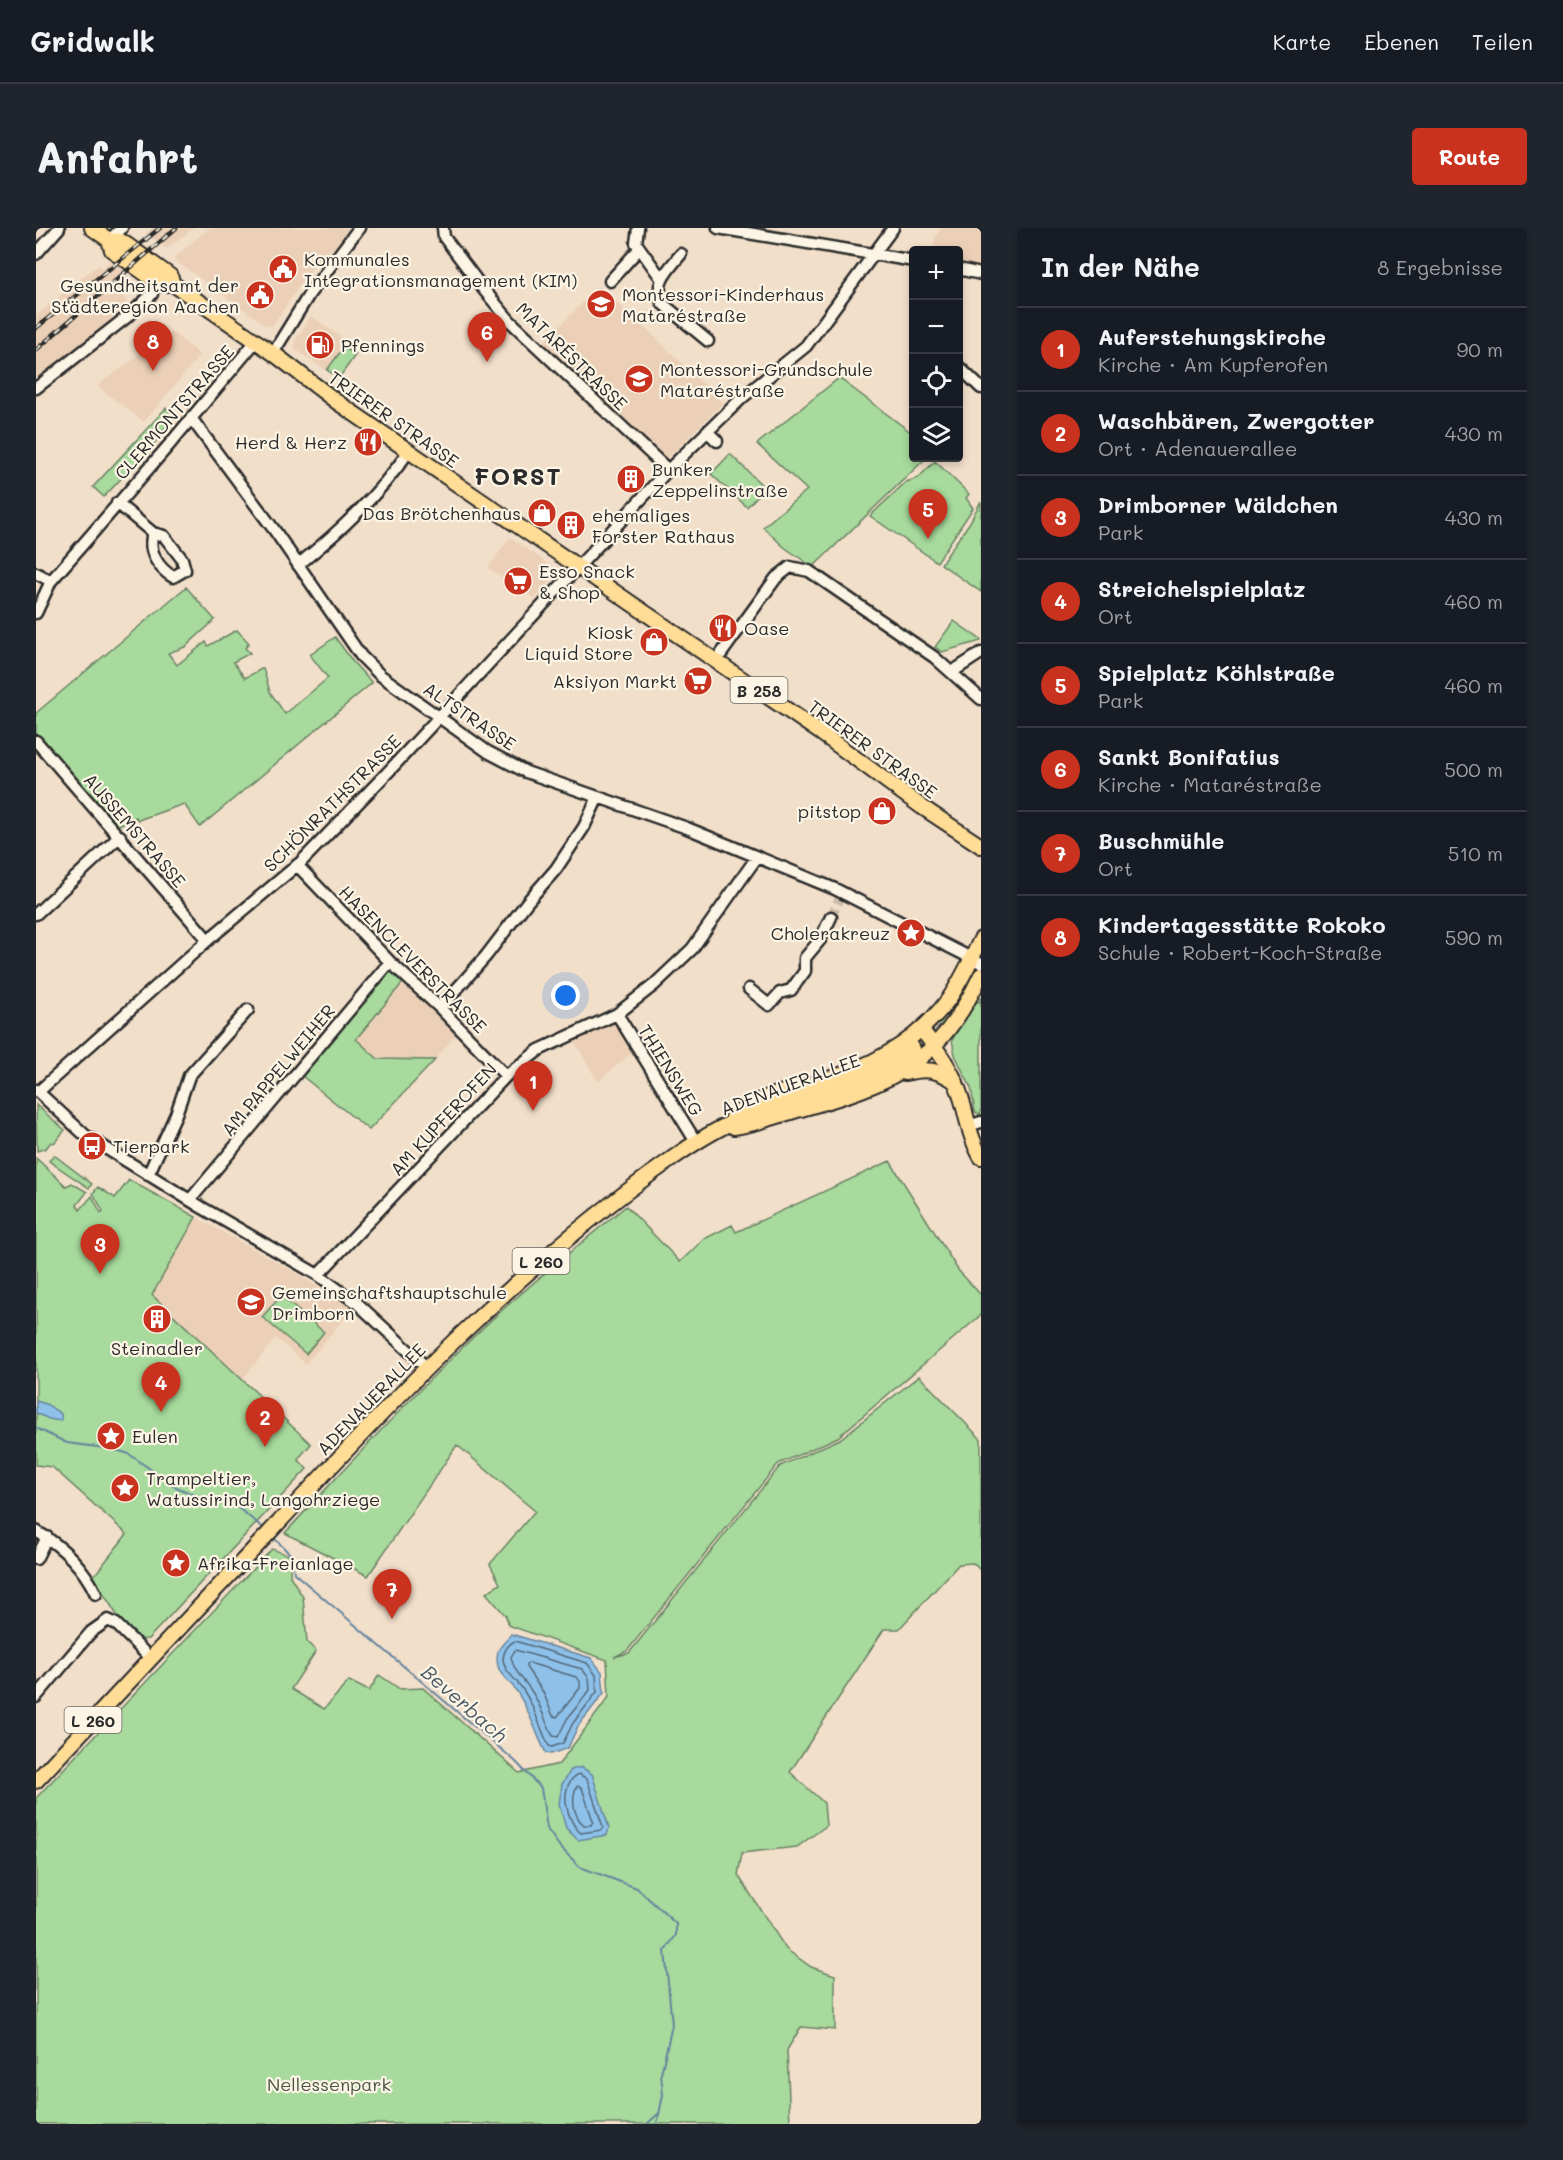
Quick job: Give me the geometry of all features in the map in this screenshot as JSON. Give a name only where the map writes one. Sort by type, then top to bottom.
[{"type":"main road","name":"B 258","points":[[92,228],[109,240]]},
{"type":"main road","name":"TRIERER STRASSE","points":[[109,240],[121,241],[170,276],[173,284],[273,353],[312,384],[821,733],[922,807],[981,846]]},
{"type":"main road","points":[[720,1128],[746,1106],[774,1095],[837,1077],[892,1051],[921,1029],[948,1000],[976,961],[981,939]]},
{"type":"main road","points":[[720,1128],[753,1124],[859,1092],[892,1077],[913,1064],[952,1026],[981,975]]},
{"type":"main road","points":[[921,1029],[946,1062],[956,1082],[975,1124],[981,1157]]},
{"type":"main road","name":"ADENAUERALLEE","points":[[36,1781],[426,1367],[552,1251],[613,1202],[696,1142],[720,1128],[750,1115],[866,1077],[913,1049]]},
{"type":"main road","points":[[892,1077],[928,1069],[946,1075],[956,1082]]},
{"type":"street","points":[[36,254],[59,228]]},
{"type":"street","points":[[109,240],[123,228]]},
{"type":"street","points":[[273,353],[310,293],[359,228]]},
{"type":"street","name":"MATARÉSTRASSE","points":[[443,228],[444,237],[510,321],[668,470]]},
{"type":"street","points":[[638,228],[636,243],[661,278]]},
{"type":"street","points":[[718,228],[909,260]]},
{"type":"street","name":"SCHÖNRATHSTRASSE","points":[[37,1091],[297,865],[439,717],[668,470],[742,397],[806,346],[893,228]]},
{"type":"street","points":[[610,281],[639,249]]},
{"type":"street","points":[[681,254],[661,278],[659,298],[663,304],[708,341]]},
{"type":"street","points":[[963,270],[981,274]]},
{"type":"street","points":[[36,388],[132,313],[152,294]]},
{"type":"street","name":"CLERMONTSTRASSE","points":[[36,613],[51,581],[256,341]]},
{"type":"street","points":[[963,371],[981,388]]},
{"type":"street","name":"ALTSTRASSE","points":[[191,418],[361,656],[380,675],[488,752],[526,772],[687,828],[757,857],[976,961]]},
{"type":"street","points":[[707,431],[717,441]]},
{"type":"street","points":[[298,565],[363,509],[389,480],[409,451]]},
{"type":"street","name":"CLERMONTSTRASSE","points":[[117,503],[153,533]]},
{"type":"street","points":[[716,661],[778,576],[789,567],[809,572],[934,657],[981,699]]},
{"type":"street","points":[[36,573],[51,581]]},
{"type":"street","points":[[952,672],[981,653]]},
{"type":"street","name":"AUSSEMSTRASSE","points":[[36,741],[208,940]]},
{"type":"street","points":[[440,1008],[486,956],[556,869],[584,827],[598,797]]},
{"type":"street","points":[[36,914],[120,836]]},
{"type":"street","name":"AM KUPFEROFEN","points":[[318,1275],[506,1076],[539,1050],[617,1014],[692,949],[757,857]]},
{"type":"street","name":"HASENCLEVERSTRASSE","points":[[297,865],[390,962],[440,1008],[506,1076]]},
{"type":"street","points":[[749,989],[769,1005],[780,993],[791,990],[805,971],[805,958],[820,940],[831,917]]},
{"type":"street","name":"AM PAPPELWEIHER","points":[[190,1200],[390,962]]},
{"type":"street","points":[[148,1175],[176,1114],[189,1076],[248,1010]]},
{"type":"street","name":"THIENSWEG","points":[[617,1014],[696,1142]]},
{"type":"street","points":[[37,1091],[86,1136],[318,1275],[357,1303],[426,1367]]},
{"type":"street","points":[[36,1531],[60,1545],[76,1562],[96,1594]]},
{"type":"street","points":[[36,1559],[47,1537]]},
{"type":"street","points":[[36,1697],[91,1632],[108,1620],[116,1624],[150,1658]]},
{"type":"shaded area","points":[[152,228],[194,228],[166,249],[146,233]]},
{"type":"shaded area","points":[[209,228],[350,228],[335,247],[318,260],[272,326],[267,326],[173,259]]},
{"type":"shaded area","points":[[941,228],[981,228],[981,272],[963,267],[963,246],[934,246],[935,237]]},
{"type":"shaded area","points":[[110,261],[138,285],[124,297],[127,304],[112,317],[115,321],[36,381],[36,316],[90,271],[99,265],[102,268]]},
{"type":"shaded area","name":"Montessori-Grundschule Mataréstraße","points":[[599,286],[723,403],[666,459],[542,344]]},
{"type":"shaded area","name":"Pfennings","points":[[311,316],[347,341],[327,371],[295,347],[295,341]]},
{"type":"shaded area","points":[[171,331],[200,355],[144,422],[97,386]]},
{"type":"shaded area","points":[[510,537],[557,570],[557,574],[535,599],[488,568]]},
{"type":"shaded area","points":[[405,980],[458,1032],[435,1060],[378,1059],[356,1039]]},
{"type":"shaded area","points":[[616,1021],[633,1052],[598,1082],[574,1041]]},
{"type":"shaded area","name":"Gemeinschaftshauptschule Drimborn","points":[[196,1217],[353,1308],[306,1364],[276,1338],[242,1380],[152,1295]]},
{"type":"green space","points":[[343,348],[356,354],[339,378],[327,370]]},
{"type":"green space","points":[[839,378],[909,431],[909,462],[922,462],[813,567],[784,547],[763,527],[807,490],[757,444]]},
{"type":"green space","points":[[166,408],[175,417],[156,438],[149,433],[157,440],[104,497],[93,487]]},
{"type":"green space","points":[[730,454],[765,488],[747,507],[711,474]]},
{"type":"green space","points":[[936,462],[969,494],[966,498],[973,508],[937,562],[870,516],[906,482],[918,478]]},
{"type":"green space","points":[[980,503],[981,592],[941,564],[970,522]]},
{"type":"green space","points":[[186,587],[215,620],[185,647],[168,653],[177,665],[206,642],[208,646],[237,630],[249,643],[245,648],[250,653],[233,662],[245,678],[263,668],[270,692],[285,714],[328,678],[310,655],[335,637],[372,683],[200,827],[184,804],[138,820],[136,817],[117,826],[36,734],[36,713]]},
{"type":"green space","points":[[954,621],[981,641],[942,652],[935,647]]},
{"type":"green space","points":[[390,969],[405,980],[356,1039],[378,1059],[435,1060],[369,1130],[302,1076]]},
{"type":"green space","points":[[967,977],[974,981],[940,1035],[932,1035],[931,1030]]},
{"type":"green space","points":[[981,997],[981,1115],[975,1112],[971,1088],[955,1055],[952,1040],[975,1001],[979,1002]]},
{"type":"green space","points":[[36,1105],[65,1130],[54,1143],[51,1142],[46,1148],[37,1151]]},
{"type":"green space","points":[[54,1155],[92,1184],[89,1188],[49,1161]]},
{"type":"green space","points":[[36,1158],[66,1186],[72,1183],[87,1192],[77,1205],[80,1210],[92,1196],[101,1213],[103,1211],[93,1193],[98,1187],[115,1198],[129,1180],[196,1217],[152,1295],[311,1444],[298,1459],[307,1469],[148,1639],[138,1640],[122,1623],[93,1577],[127,1534],[52,1467],[36,1465]]},
{"type":"green space","name":"Nellessenpark","points":[[890,1161],[958,1270],[981,1295],[981,1315],[838,1437],[778,1464],[627,1651],[614,1657],[629,1653],[780,1466],[840,1439],[919,1376],[981,1439],[981,1571],[973,1563],[959,1564],[899,1629],[884,1629],[790,1772],[824,1803],[826,1826],[797,1847],[742,1853],[738,1875],[786,1949],[811,1967],[835,1975],[835,2030],[801,2027],[787,2050],[790,2124],[36,2124],[36,1798],[272,1549],[291,1556],[290,1576],[303,1597],[307,1642],[316,1651],[291,1689],[324,1709],[349,1681],[369,1691],[379,1675],[400,1689],[423,1688],[519,1773],[559,1764],[609,1697],[607,1660],[508,1625],[506,1616],[486,1593],[500,1584],[490,1564],[535,1511],[457,1445],[368,1576],[285,1533],[409,1401],[487,1324],[626,1206],[680,1262],[704,1239],[732,1225],[736,1232]]},
{"type":"green space","points":[[281,1296],[324,1332],[306,1354],[262,1317]]},
{"type":"water","points":[[36,1401],[46,1404],[61,1414],[60,1421],[36,1413]]},
{"type":"water","points":[[511,1634],[591,1658],[602,1672],[604,1693],[578,1726],[568,1748],[551,1754],[546,1753],[520,1696],[500,1672],[497,1653]]},
{"type":"water","points":[[581,1767],[592,1774],[609,1828],[607,1835],[578,1840],[566,1828],[559,1804],[562,1784],[571,1770]]},
{"type":"waterway","name":"Beverbach","points":[[36,1428],[67,1443],[113,1449],[129,1454],[174,1486],[201,1498],[233,1504],[265,1529]]},
{"type":"waterway","name":"Beverbach","points":[[273,1537],[292,1556],[294,1573],[515,1761],[541,1788],[547,1829],[560,1847],[580,1867],[637,1888],[676,1924],[676,1935],[665,1951],[672,2025],[661,2074],[663,2095],[657,2124]]},
{"type":"waterway","points":[[647,2124],[658,2114]]},
{"type":"tunnel","points":[[831,917],[839,900]]},
{"type":"tunnel","points":[[913,1049],[953,1008],[981,957]]},
{"type":"railway","points":[[36,328],[160,228]]},
{"type":"railway","points":[[36,350],[176,228]]},
{"type":"place","name":"Kommunales Integrationsmanagement (KIM)","points":[[283,269]]},
{"type":"place","name":"Gesundheitsamt der Städteregion Aachen","points":[[260,295]]},
{"type":"place","name":"Montessori-Kinderhaus Mataréstraße","points":[[601,304]]},
{"type":"place","name":"Pfennings","points":[[320,345]]},
{"type":"place","name":"Sankt Bonifatius","points":[[487,362]]},
{"type":"place","name":"Kindertagesstätte Rokoko","points":[[153,371]]},
{"type":"place","name":"Montessori-Grundschule Mataréstraße","points":[[639,379]]},
{"type":"place","name":"Herd & Herz","points":[[368,442]]},
{"type":"place","name":"Bunker Zeppelinstraße","points":[[631,479]]},
{"type":"place","name":"Das Brötchenhaus","points":[[542,513]]},
{"type":"place","name":"ehemaliges Forster Rathaus","points":[[571,525]]},
{"type":"place","name":"Spielplatz Köhlstraße","points":[[928,539]]},
{"type":"place","name":"Esso Snack & Shop","points":[[518,581]]},
{"type":"place","name":"Oase","points":[[723,628]]},
{"type":"place","name":"Kiosk Liquid Store","points":[[654,642]]},
{"type":"place","name":"Aksiyon Markt","points":[[698,681]]},
{"type":"place","name":"pitstop","points":[[882,811]]},
{"type":"place","name":"Cholerakreuz","points":[[911,933]]},
{"type":"place","name":"Auferstehungskirche","points":[[533,1111]]},
{"type":"place","name":"Tierpark","points":[[92,1146]]},
{"type":"place","name":"Drimborner Wäldchen","points":[[100,1274]]},
{"type":"place","name":"Gemeinschaftshauptschule Drimborn","points":[[251,1302]]},
{"type":"place","name":"Steinadler","points":[[157,1319]]},
{"type":"place","name":"Streichelspielplatz","points":[[161,1412]]},
{"type":"place","name":"Eulen","points":[[111,1436]]},
{"type":"place","name":"Waschbären, Zwergotter","points":[[265,1447]]},
{"type":"place","name":"Trampeltier, Watussirind, Langohrziege","points":[[125,1488]]},
{"type":"place","name":"Afrika-Freianlage","points":[[176,1563]]},
{"type":"place","name":"Buschmühle","points":[[392,1619]]},
{"type":"district","name":"FORST","points":[[518,475]]}]
